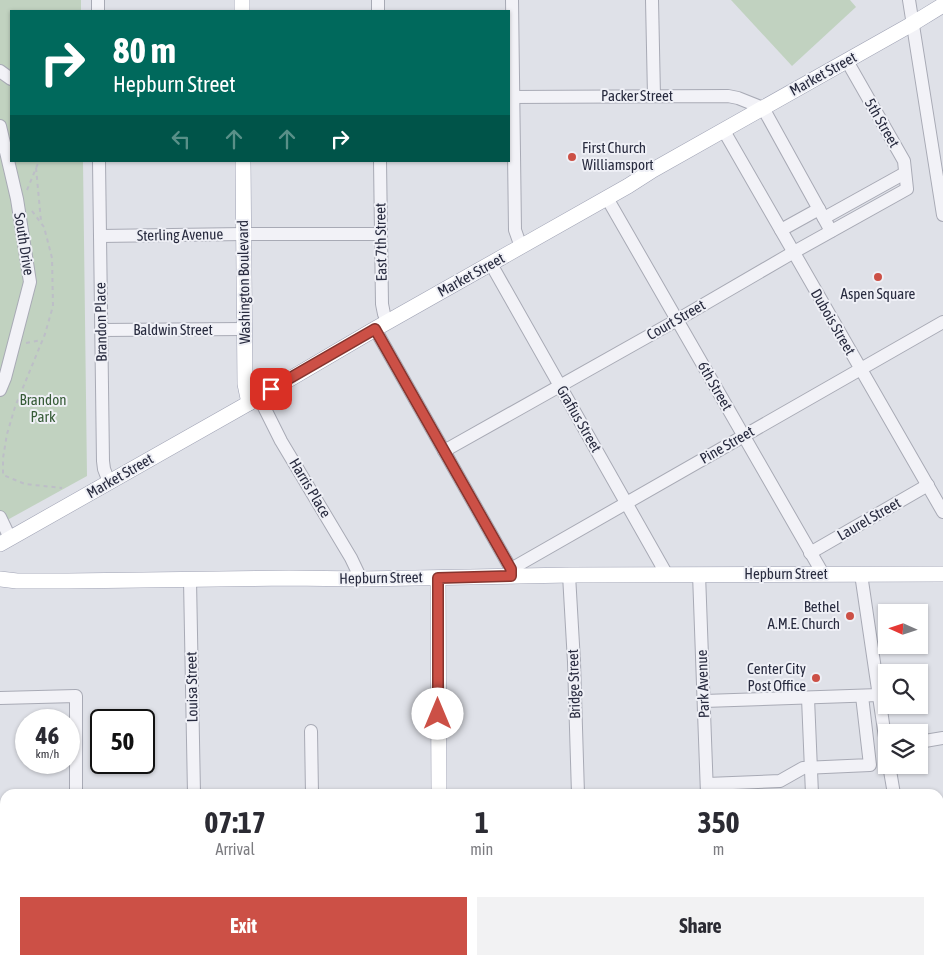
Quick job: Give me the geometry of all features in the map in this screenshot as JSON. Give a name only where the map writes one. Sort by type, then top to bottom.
[{"type":"main road","name":"Market Street","points":[[5,541],[943,5]]},
{"type":"main road","name":"Washington Boulevard","points":[[243,162],[245,384],[254,400]]},
{"type":"main road","name":"Hepburn Street","points":[[0,579],[17,581],[438,578],[511,572],[569,575],[943,574]]},
{"type":"main road","points":[[438,578],[440,789]]},
{"type":"street","points":[[512,0],[511,97],[516,230],[521,247]]},
{"type":"street","points":[[652,0],[654,96]]},
{"type":"street","points":[[908,0],[943,215]]},
{"type":"street","name":"5th Street","points":[[847,61],[904,161],[907,189]]},
{"type":"street","name":"Packer Street","points":[[511,97],[728,96],[763,108]]},
{"type":"street","points":[[763,108],[831,231]]},
{"type":"street","name":"South Drive","points":[[0,126],[17,199],[30,282],[5,378],[0,390]]},
{"type":"street","name":"Dubois Street","points":[[724,131],[943,512]]},
{"type":"street","name":"Brandon Place","points":[[99,162],[103,461],[109,482]]},
{"type":"street","name":"East 7th Street","points":[[380,162],[382,304],[384,314],[381,326],[444,450],[511,572]]},
{"type":"street","points":[[781,230],[905,173]]},
{"type":"street","name":"Court Street","points":[[444,450],[907,189]]},
{"type":"street","name":"6th Street","points":[[607,198],[822,574]]},
{"type":"street","name":"Sterling Avenue","points":[[100,236],[381,234]]},
{"type":"street","name":"Grafius Street","points":[[490,264],[667,575]]},
{"type":"street","name":"Pine Street","points":[[511,572],[626,503],[943,322]]},
{"type":"street","name":"Baldwin Street","points":[[100,330],[245,329]]},
{"type":"street","name":"Harris Place","points":[[254,400],[281,440],[351,558],[361,579]]},
{"type":"street","name":"Laurel Street","points":[[810,553],[928,485]]},
{"type":"street","points":[[0,517],[5,541]]},
{"type":"street","name":"Park Avenue","points":[[699,574],[707,789]]},
{"type":"street","points":[[861,574],[878,688]]},
{"type":"street","name":"Bridge Street","points":[[569,575],[578,789]]},
{"type":"street","name":"Louisa Street","points":[[190,580],[194,789]]},
{"type":"street","points":[[704,701],[878,695]]},
{"type":"street","points":[[0,698],[76,696],[76,789]]},
{"type":"street","points":[[707,789],[780,781],[804,768],[870,765],[862,696]]},
{"type":"street","points":[[808,698],[812,789]]},
{"type":"street","points":[[311,731],[312,789]]},
{"type":"street","points":[[928,740],[943,738]]},
{"type":"street","points":[[891,774],[893,789]]},
{"type":"path","points":[[39,162],[26,194],[17,199],[26,205],[44,227],[52,258],[53,306],[45,334],[15,407],[3,458],[3,475],[25,484],[62,488]]},
{"type":"path","points":[[36,168],[41,221]]},
{"type":"green space","name":"Brandon Park","points":[[0,0],[81,0],[81,10],[10,10],[10,162],[83,162],[87,476],[0,524]]},
{"type":"green space","points":[[731,0],[850,0],[856,7],[792,66]]},
{"type":"place","name":"First Church Williamsport","points":[[572,157]]},
{"type":"place","name":"Aspen Square","points":[[878,277]]},
{"type":"place","name":"Bethel A.M.E. Church","points":[[850,616]]},
{"type":"place","name":"Center City Post Office","points":[[816,678]]},
{"type":"route","points":[[271,389],[375,329],[511,569],[511,576],[438,578],[438,714]]}]
